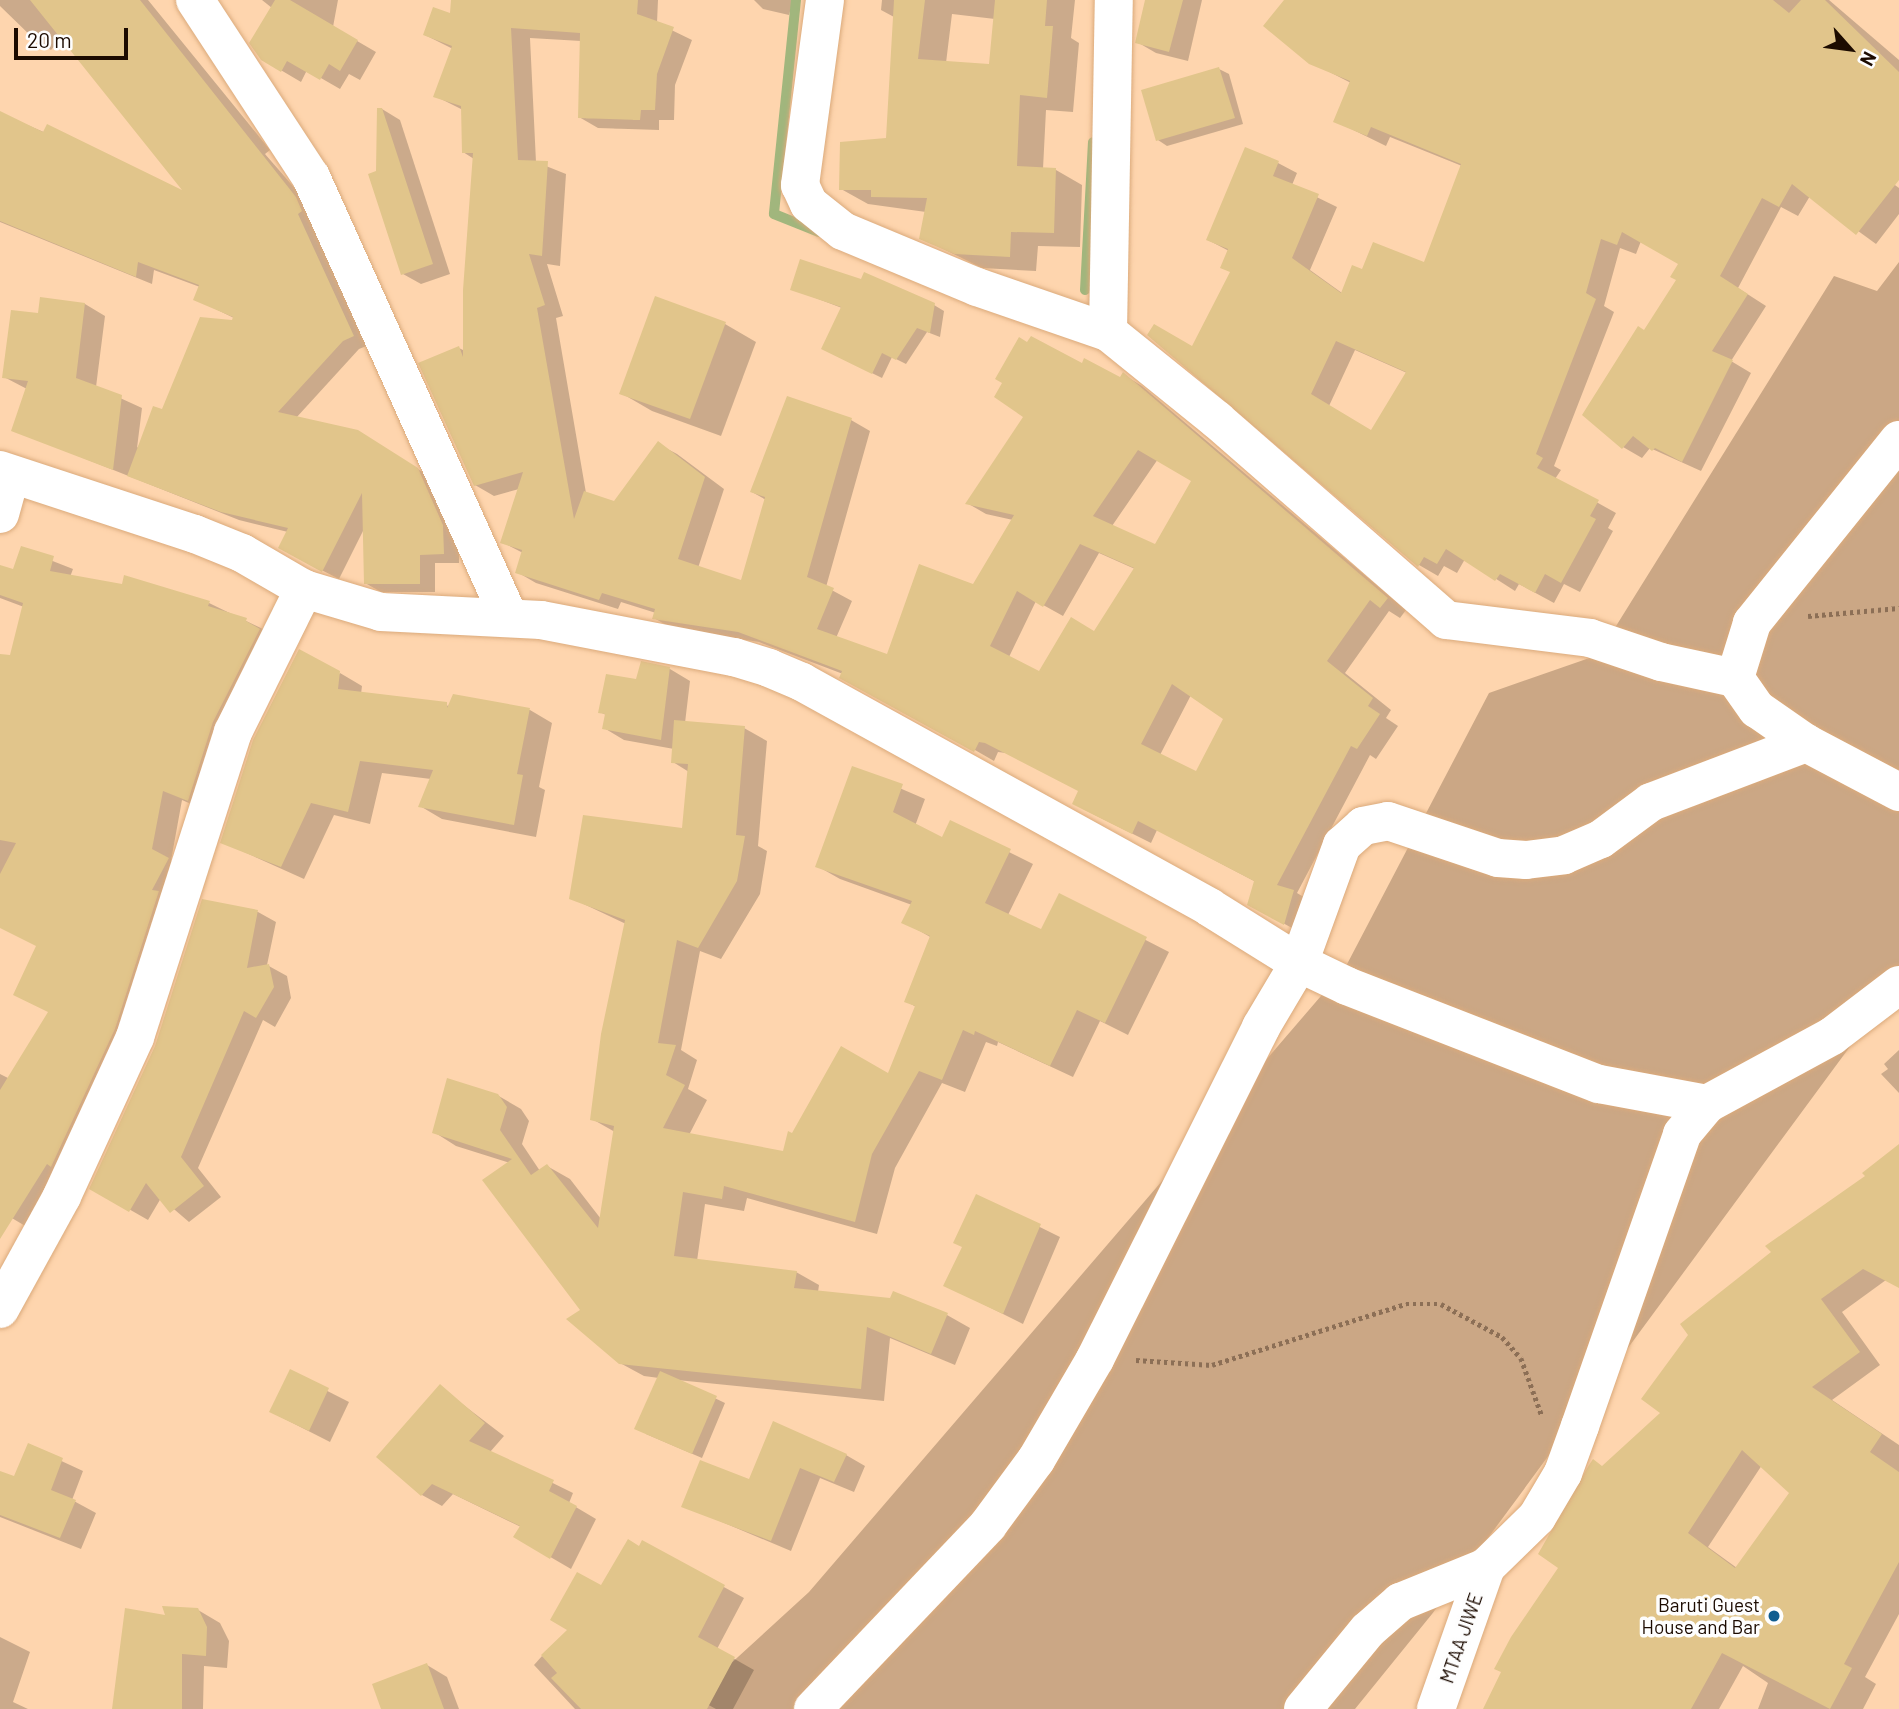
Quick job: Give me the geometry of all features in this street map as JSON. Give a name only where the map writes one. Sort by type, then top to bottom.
[{"type":"street","points":[[195,0],[312,177],[509,618]]},
{"type":"street","points":[[825,0],[800,185],[809,204],[855,236],[977,288],[1108,332],[1217,420],[1283,482],[1366,547],[1446,620],[1590,638],[1661,662],[1735,678],[1757,709],[1806,743],[1899,792]]},
{"type":"street","points":[[1108,332],[1114,0]]},
{"type":"street","points":[[1735,678],[1752,623],[1899,440]]},
{"type":"street","points":[[0,514],[6,472],[195,534],[242,553],[304,589],[381,612],[428,618],[509,618],[596,629],[734,657],[802,682],[1209,907],[1299,963],[1599,1084],[1707,1104]]},
{"type":"street","points":[[0,1309],[62,1196],[135,1037],[233,732],[304,589]]},
{"type":"street","points":[[813,1709],[988,1525],[1036,1461],[1095,1359],[1261,1027],[1299,963],[1342,845],[1363,826],[1388,821],[1498,858],[1526,860],[1564,855],[1601,839],[1651,802],[1806,743]]},
{"type":"street","points":[[1303,1709],[1368,1630],[1400,1602],[1486,1567],[1536,1517],[1563,1473],[1682,1134],[1707,1104],[1832,1036],[1899,985]]},
{"type":"street","name":"MTAA JIWE","points":[[1436,1709],[1486,1567]]},
{"type":"path","points":[[1752,623],[1899,608]]},
{"type":"path","points":[[1095,1359],[1212,1365],[1406,1304],[1441,1304],[1502,1337],[1521,1358],[1563,1473]]},
{"type":"shaded area","points":[[1899,262],[1899,980],[1432,1614],[1355,1709],[681,1709],[809,1592],[1345,968],[1489,693],[1598,655],[1834,276],[1877,291]]},
{"type":"building","points":[[30,0],[140,0],[296,197],[302,211],[298,214],[354,336],[343,341],[278,412],[358,430],[418,468],[443,525],[444,554],[420,555],[420,584],[364,584],[362,493],[322,572],[278,548],[288,528],[221,512],[127,476],[153,406],[162,409],[200,317],[232,320],[233,317],[193,300],[199,285],[138,262],[136,277],[0,221],[0,111],[43,132],[47,124],[182,190]]},
{"type":"building","points":[[275,0],[290,0],[358,40],[340,71],[329,64],[320,80],[287,61],[281,72],[261,60],[249,43]]},
{"type":"building","points":[[451,0],[638,0],[637,14],[674,27],[657,74],[655,110],[641,110],[640,120],[578,118],[580,33],[511,28],[518,160],[548,161],[542,256],[529,254],[545,305],[537,308],[574,519],[584,491],[614,501],[658,441],[705,477],[678,559],[741,580],[765,497],[750,492],[787,396],[852,418],[807,577],[834,588],[817,629],[887,654],[919,564],[973,584],[1014,515],[965,504],[1023,417],[994,397],[1002,383],[995,379],[1019,337],[1027,342],[1031,336],[1082,363],[1084,358],[1120,377],[1123,372],[1388,598],[1380,608],[1370,600],[1327,661],[1373,698],[1368,706],[1380,714],[1357,749],[1351,746],[1277,885],[1294,890],[1284,925],[1247,905],[1254,881],[1138,821],[1132,834],[1072,804],[1078,791],[985,743],[979,742],[974,752],[839,678],[842,671],[738,632],[652,619],[655,609],[602,593],[599,600],[515,573],[522,550],[500,543],[523,472],[474,486],[418,363],[459,346],[463,357],[463,290],[473,153],[462,153],[461,106],[433,97],[452,46],[423,35],[433,7],[450,13]],"holes":[[[1138,450],[1191,481],[1155,544],[1093,516]],[[1080,544],[1134,568],[1094,631],[1071,617],[1039,671],[990,646],[1017,591],[1043,607]],[[1172,684],[1223,719],[1196,771],[1141,744]]]},
{"type":"building","points":[[894,0],[925,0],[918,59],[989,64],[995,0],[1047,0],[1045,26],[1053,26],[1047,98],[1020,95],[1017,166],[1056,168],[1054,233],[1011,232],[1010,257],[954,254],[919,239],[927,198],[871,197],[871,190],[839,190],[840,142],[886,138]]},
{"type":"building","points":[[1145,0],[1183,0],[1169,52],[1135,43]]},
{"type":"building","points":[[1284,0],[1773,0],[1789,13],[1801,0],[1825,0],[1899,72],[1899,180],[1856,235],[1792,184],[1779,207],[1762,198],[1720,276],[1748,294],[1712,351],[1733,360],[1682,462],[1655,448],[1652,451],[1633,436],[1622,449],[1582,415],[1638,326],[1644,330],[1676,280],[1670,277],[1678,264],[1622,232],[1617,245],[1601,239],[1586,293],[1596,299],[1536,454],[1543,458],[1537,468],[1599,500],[1590,516],[1596,519],[1561,583],[1545,574],[1535,593],[1500,574],[1495,581],[1446,549],[1437,564],[1424,557],[1418,567],[1147,335],[1154,324],[1192,346],[1230,272],[1220,268],[1228,249],[1206,240],[1245,147],[1279,161],[1273,176],[1319,194],[1292,258],[1341,293],[1352,265],[1362,269],[1373,242],[1424,262],[1461,164],[1371,127],[1367,136],[1333,122],[1350,81],[1309,64],[1263,26]],"holes":[[[1336,341],[1406,372],[1371,430],[1311,394]]]},
{"type":"building","points":[[1219,67],[1235,118],[1156,141],[1141,90]]},
{"type":"building","points":[[377,108],[382,108],[433,264],[401,275],[368,174],[376,171]]},
{"type":"building","points":[[800,259],[861,279],[864,272],[935,303],[930,333],[917,328],[896,360],[882,353],[872,374],[821,349],[841,307],[790,290]]},
{"type":"building","points":[[655,296],[726,322],[690,419],[619,394]]},
{"type":"building","points":[[40,297],[85,303],[76,378],[122,395],[113,470],[11,431],[28,381],[2,378],[11,310],[38,313]]},
{"type":"building","points":[[21,546],[54,556],[50,571],[122,584],[124,575],[210,601],[208,606],[247,618],[246,621],[260,629],[213,722],[188,801],[163,791],[152,849],[169,858],[152,890],[159,891],[115,1029],[51,1167],[47,1164],[0,1239],[0,1090],[48,1012],[13,995],[36,946],[0,928],[0,874],[16,843],[0,840],[0,654],[10,655],[23,603],[0,595],[0,565],[13,569]]},
{"type":"building","points":[[299,649],[340,671],[338,689],[447,702],[447,708],[453,694],[530,708],[517,774],[523,775],[514,825],[418,807],[433,770],[360,761],[348,812],[311,803],[281,867],[220,843],[253,740]]},
{"type":"building","points":[[641,661],[670,667],[661,740],[602,729],[605,714],[598,713],[606,674],[636,679]]},
{"type":"building","points":[[674,720],[745,726],[736,835],[745,836],[737,881],[698,948],[677,940],[658,1043],[676,1045],[666,1075],[685,1085],[663,1128],[783,1151],[788,1131],[792,1133],[841,1046],[888,1073],[915,1006],[904,1002],[930,936],[901,923],[912,901],[815,867],[852,766],[903,784],[893,812],[942,837],[950,820],[1011,849],[985,903],[1041,929],[1059,893],[1147,937],[1105,1023],[1077,1010],[1050,1066],[975,1031],[974,1035],[963,1030],[942,1080],[919,1071],[872,1154],[855,1222],[724,1186],[722,1199],[683,1192],[674,1256],[797,1271],[794,1288],[890,1298],[893,1291],[948,1313],[931,1354],[867,1327],[861,1389],[619,1364],[566,1319],[580,1310],[482,1180],[512,1159],[432,1133],[447,1078],[498,1094],[507,1107],[500,1130],[531,1175],[547,1164],[598,1228],[614,1126],[590,1120],[601,1034],[625,920],[569,899],[583,815],[682,828],[688,764],[671,763]]},
{"type":"building","points":[[202,899],[258,910],[247,968],[269,964],[274,987],[256,1018],[244,1011],[181,1157],[204,1186],[170,1213],[146,1183],[129,1212],[89,1189],[155,1046]]},
{"type":"building","points":[[1899,1144],[1899,1288],[1863,1269],[1821,1299],[1860,1352],[1812,1387],[1882,1434],[1870,1452],[1899,1472],[1899,1562],[1844,1664],[1852,1668],[1830,1709],[1722,1653],[1691,1709],[1483,1709],[1501,1672],[1494,1669],[1511,1637],[1558,1568],[1538,1554],[1589,1465],[1593,1459],[1602,1466],[1660,1413],[1641,1399],[1688,1335],[1680,1324],[1771,1252],[1765,1246],[1865,1176],[1862,1173]],"holes":[[[1742,1450],[1789,1493],[1735,1568],[1688,1533]]]},
{"type":"building","points":[[976,1194],[1041,1224],[1003,1314],[943,1286],[962,1247],[953,1243]]},
{"type":"building","points":[[290,1369],[329,1388],[309,1431],[269,1412]]},
{"type":"building","points":[[660,1371],[717,1396],[692,1454],[634,1429]]},
{"type":"building","points":[[440,1384],[485,1423],[469,1441],[554,1480],[549,1491],[577,1506],[550,1559],[513,1537],[520,1526],[432,1484],[421,1496],[376,1457]]},
{"type":"building","points":[[773,1421],[847,1454],[834,1482],[800,1468],[771,1541],[681,1507],[700,1460],[749,1479]]},
{"type":"building","points":[[28,1443],[63,1458],[51,1490],[76,1500],[60,1538],[0,1515],[0,1471],[14,1476]]},
{"type":"building","points":[[628,1539],[639,1546],[642,1540],[725,1585],[698,1637],[735,1657],[707,1709],[581,1709],[551,1678],[557,1673],[541,1655],[567,1630],[550,1620],[577,1572],[601,1585]]},
{"type":"building","points":[[162,1606],[198,1608],[207,1627],[206,1656],[182,1654],[182,1709],[112,1709],[125,1608],[165,1615]]},
{"type":"building","points":[[427,1663],[444,1709],[381,1709],[372,1684]]},
{"type":"waterway","points":[[796,0],[774,214],[819,232]]},
{"type":"waterway","points":[[1085,290],[1093,142]]},
{"type":"place","name":"Baruti Guest House and Bar","points":[[1774,1616]]}]
